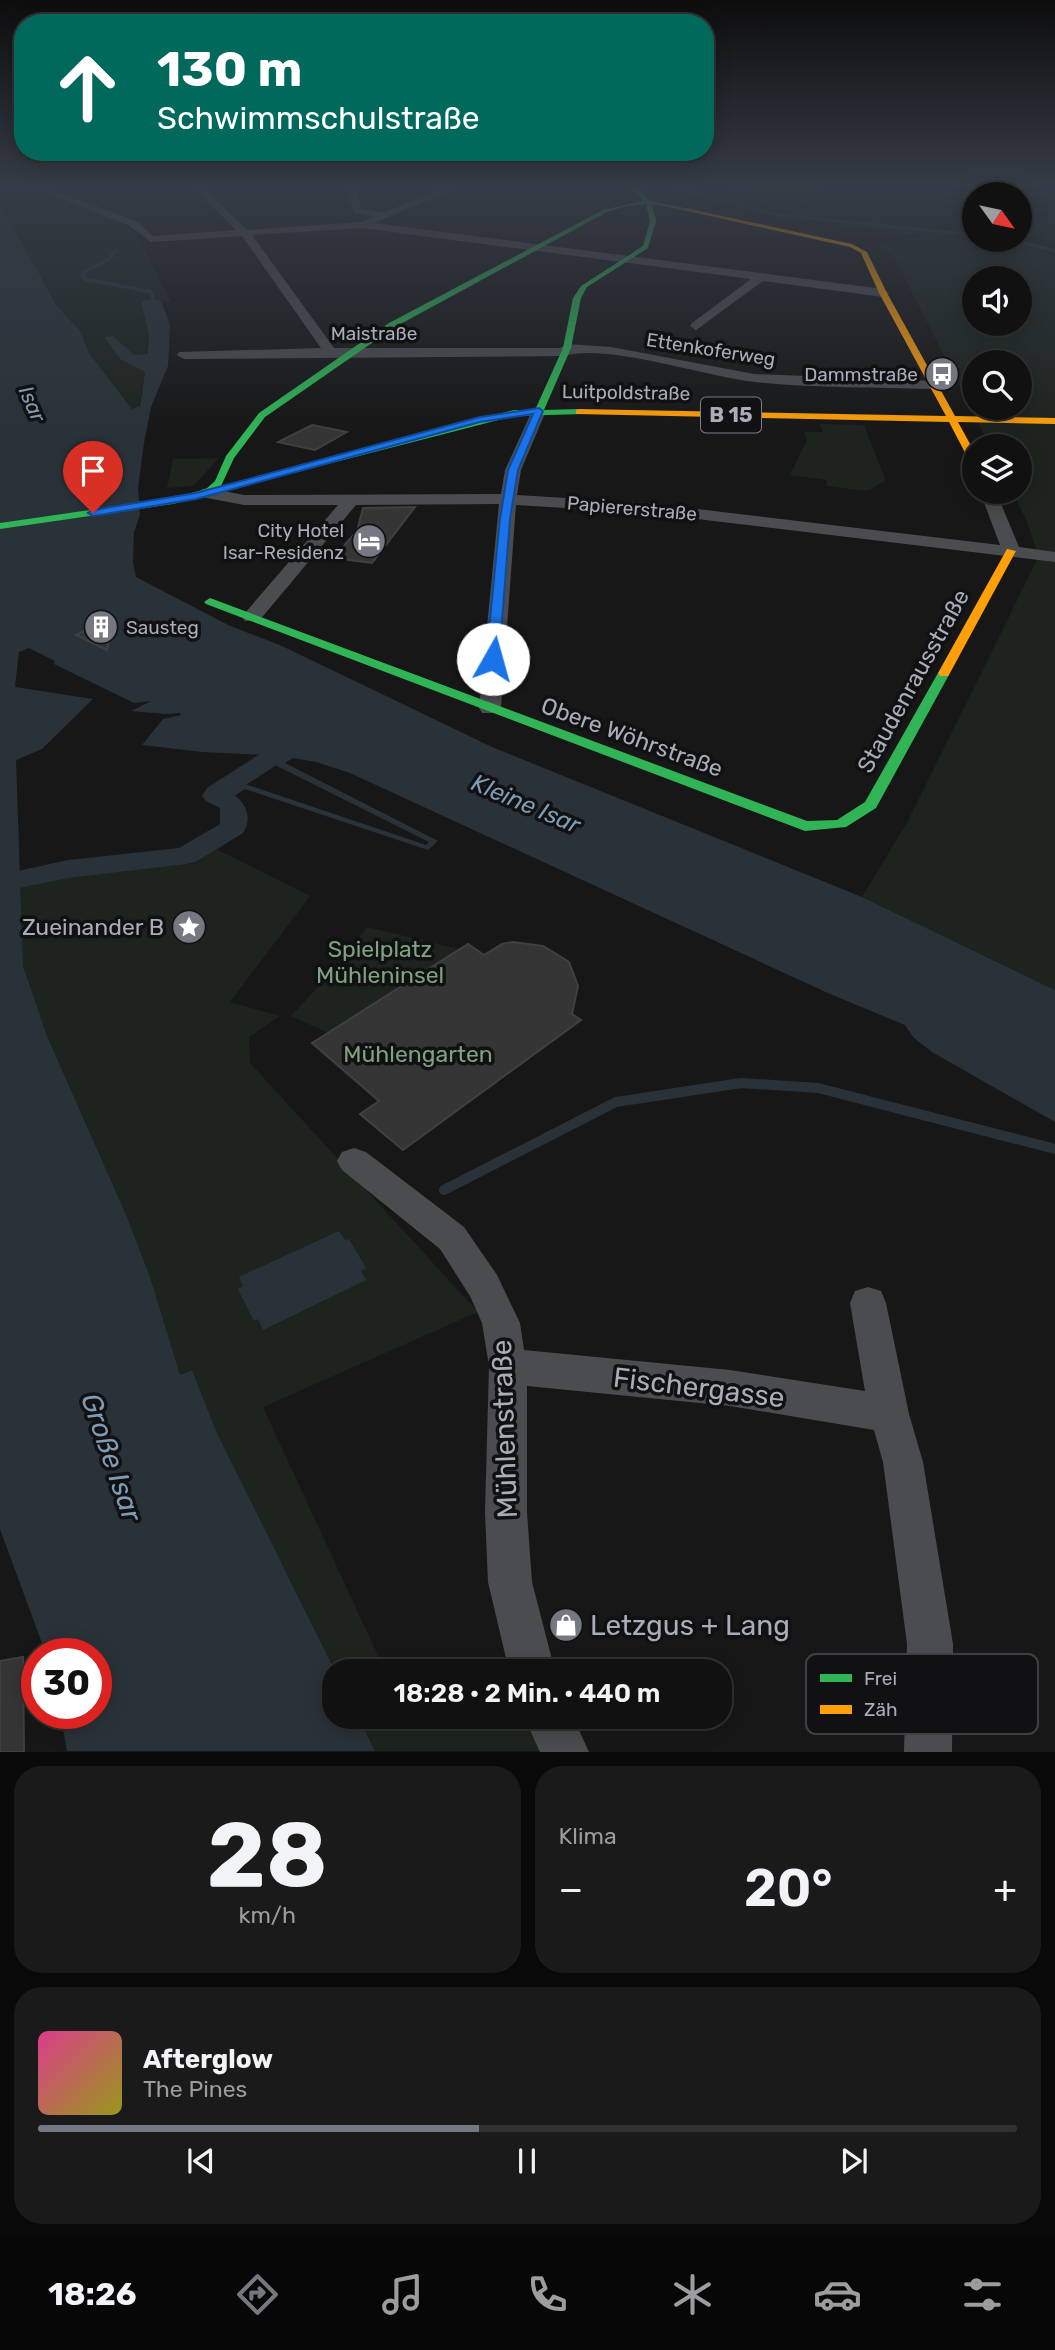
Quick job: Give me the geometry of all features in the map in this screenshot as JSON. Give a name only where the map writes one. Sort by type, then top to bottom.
[{"type":"street","points":[[271,269],[330,352]]},
{"type":"street","points":[[208,493],[219,482],[226,463],[262,415],[351,353],[432,302],[495,269]]},
{"type":"street","points":[[489,708],[513,470],[566,350],[583,286],[612,269]]},
{"type":"street","points":[[701,269],[883,293]]},
{"type":"street","points":[[872,269],[962,437]]},
{"type":"street","points":[[696,326],[761,277]]},
{"type":"street","name":"Ettenkoferweg","points":[[566,350],[601,349],[754,378],[933,385]]},
{"type":"street","name":"Maistraße","points":[[184,355],[566,350]]},
{"type":"street","name":"Luitpoldstraße","points":[[0,526],[140,507],[208,493],[480,419],[539,411],[1055,421]]},
{"type":"street","points":[[226,463],[243,478],[258,480]]},
{"type":"street","name":"Papiererstraße","points":[[208,493],[244,500],[508,499],[652,508],[1055,557]]},
{"type":"street","points":[[252,617],[351,500]]},
{"type":"street","points":[[993,504],[1012,551]]},
{"type":"street","name":"Staudenrausstraße","points":[[845,823],[855,820],[871,805],[1012,551]]},
{"type":"street","name":"Obere Wöhrstraße","points":[[210,602],[805,826],[827,827],[845,823]]},
{"type":"street","name":"Mühlenstraße","points":[[354,1161],[452,1238],[484,1286],[501,1322],[508,1366],[506,1511],[510,1582],[528,1659]]},
{"type":"street","points":[[868,1303],[889,1414],[903,1462],[929,1654]]},
{"type":"street","name":"Fischergasse","points":[[508,1366],[711,1386],[889,1414]]},
{"type":"street","points":[[554,1729],[565,1752]]},
{"type":"street","points":[[928,1734],[928,1752]]},
{"type":"green space","points":[[36,269],[154,269],[172,303],[153,299],[145,355],[131,354],[113,336],[104,337],[120,359],[145,372],[139,407],[132,409],[89,353],[79,331],[57,306]]},
{"type":"green space","points":[[900,269],[962,269],[962,336],[1032,336],[1032,269],[1055,269],[1055,990],[862,897],[908,821],[1039,556],[1018,504],[1032,504],[1032,434],[984,434],[977,420],[1032,420],[1032,350],[962,350],[962,391]]},
{"type":"green space","points":[[820,424],[864,425],[884,482],[866,491],[826,486],[827,480],[790,475],[807,440],[804,432],[823,432]]},
{"type":"green space","points":[[219,458],[193,486],[167,488],[173,459]]},
{"type":"green space","points":[[216,849],[310,896],[230,1002],[280,1016],[249,1037],[250,1063],[478,1312],[263,1407],[379,1659],[329,1659],[216,1431],[192,1370],[180,1375],[150,1277],[127,1217],[47,1036],[23,966],[20,883],[89,870],[196,863]]},
{"type":"green space","name":"Spielplatz Mühleninsel","points":[[367,927],[459,949],[328,1033],[291,1016],[338,966]]},
{"type":"green space","points":[[364,1729],[536,1729],[542,1751],[375,1751]]},
{"type":"water","points":[[0,269],[36,269],[57,306],[80,331],[89,353],[132,409],[140,406],[145,372],[120,359],[104,337],[113,336],[134,355],[147,354],[149,335],[141,302],[153,299],[161,301],[170,325],[168,366],[151,407],[144,443],[138,488],[140,515],[134,532],[133,562],[136,577],[228,625],[282,646],[492,747],[862,897],[1055,990],[1055,1122],[932,1052],[914,1038],[905,1025],[830,994],[350,773],[293,758],[285,763],[438,841],[428,850],[245,789],[228,800],[220,798],[242,783],[426,845],[429,842],[273,764],[277,760],[272,760],[269,755],[203,752],[142,745],[163,719],[181,715],[180,713],[131,711],[151,701],[134,703],[54,664],[55,661],[29,648],[19,652],[15,687],[93,699],[42,749],[16,760],[23,966],[47,1036],[127,1217],[150,1277],[180,1375],[192,1370],[216,1431],[329,1659],[322,1659],[322,1729],[364,1729],[375,1751],[67,1751],[63,1729],[112,1729],[112,1638],[40,1638],[0,1529]]},
{"type":"water","points":[[339,1231],[345,1240],[349,1239],[366,1268],[361,1271],[366,1280],[263,1330],[258,1319],[254,1321],[238,1289],[243,1286],[239,1277]]},
{"type":"building","points":[[312,425],[347,432],[315,450],[278,442]]},
{"type":"building","name":"City Hotel Isar-Residenz","points":[[415,507],[372,563],[333,558],[357,531],[363,508]]},
{"type":"building","points":[[113,618],[107,650],[76,635]]},
{"type":"building","points":[[513,942],[543,946],[569,962],[578,986],[572,1014],[581,1020],[403,1150],[360,1114],[379,1101],[312,1043],[468,944],[484,955],[502,944]]},
{"type":"building","points":[[21,1657],[21,1729],[24,1729],[24,1752],[0,1752],[0,1661]]},
{"type":"waterway","points":[[90,269],[83,272],[84,279],[152,292],[154,309]]},
{"type":"waterway","points":[[19,879],[68,869],[186,856],[234,827],[231,804],[215,796],[216,793],[272,757]]},
{"type":"waterway","points":[[444,1190],[616,1102],[741,1083],[818,1088],[1055,1149]]},
{"type":"traffic: fast","points":[[208,493],[219,482],[229,458],[262,415],[392,325],[497,269]]},
{"type":"traffic: fast","points":[[539,411],[567,348],[577,298],[584,286],[611,269]]},
{"type":"traffic: fast","points":[[0,526],[173,501],[514,413],[579,412]]},
{"type":"traffic: fast","points":[[210,602],[805,826],[841,824],[871,805],[944,673]]},
{"type":"traffic: slow","points":[[872,269],[962,438]]},
{"type":"traffic: slow","points":[[579,412],[1055,421]]},
{"type":"traffic: slow","points":[[944,673],[1011,551]]},
{"type":"place","name":"Dammstraße","points":[[942,374]]},
{"type":"place","name":"City Hotel Isar-Residenz","points":[[369,541]]},
{"type":"place","name":"Sausteg","points":[[101,627]]},
{"type":"place","name":"Zueinander B","points":[[189,927]]},
{"type":"place","name":"Letzgus + Lang","points":[[566,1625]]},
{"type":"route","points":[[93,513],[196,496],[480,419],[539,411],[513,470],[505,519],[493,659]]},
{"type":"water label","name":"Isar","points":[[32,404]]},
{"type":"water label","name":"Kleine Isar","points":[[526,804]]},
{"type":"water label","name":"Große Isar","points":[[112,1457]]},
{"type":"park label","name":"Mühlengarten","points":[[418,1054]]}]
